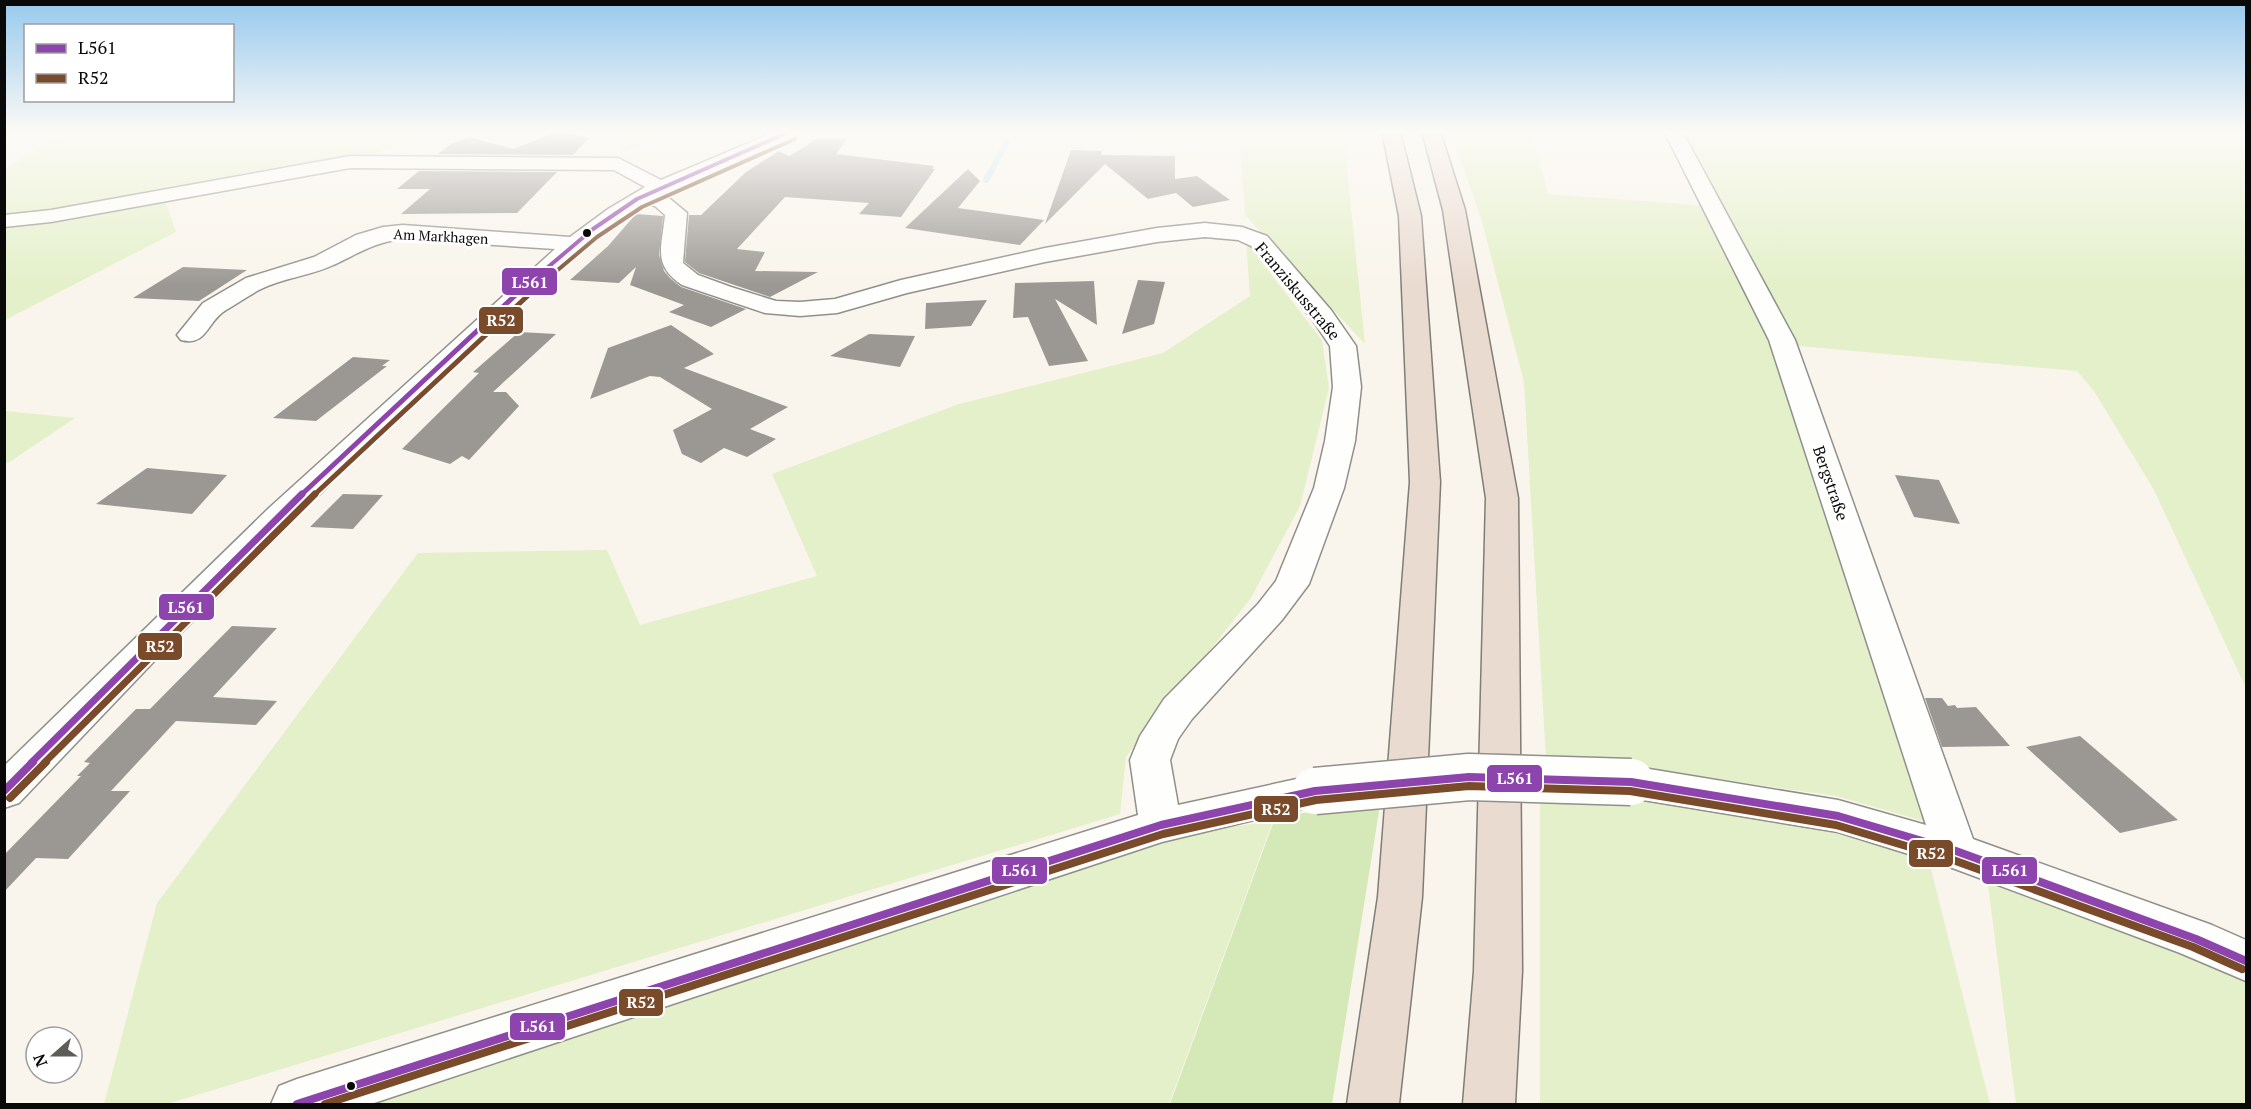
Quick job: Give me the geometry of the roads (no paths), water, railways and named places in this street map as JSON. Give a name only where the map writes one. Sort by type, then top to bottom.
[{"type":"highway","points":[[1372,1104],[1400,897],[1425,482],[1410,216],[1403,183]]},
{"type":"highway","points":[[1446,183],[1454,210],[1503,498],[1498,971],[1489,1104]]},
{"type":"street","points":[[4,221],[51,216],[235,183]]},
{"type":"street","points":[[641,183],[653,193]]},
{"type":"street","points":[[4,792],[112,681],[361,436],[576,244],[616,212],[673,183]]},
{"type":"street","name":"Bergstraße","points":[[1698,183],[1782,340],[1956,850]]},
{"type":"street","name":"Franziskusstraße","points":[[653,193],[676,213],[672,263],[678,272],[690,280],[774,308],[800,309],[837,306],[901,287],[1045,255],[1205,230],[1242,234],[1259,241],[1322,315],[1343,346],[1347,387],[1340,441],[1329,488],[1311,542],[1292,584],[1270,612],[1178,709],[1160,736],[1150,760],[1161,825]]},
{"type":"street","name":"Am Markhagen","points":[[189,334],[212,308],[254,283],[322,262],[364,240],[383,234],[403,232],[576,244]]},
{"type":"street","points":[[297,1104],[1161,825],[1315,791],[1468,777],[1631,782],[1838,816],[1956,850],[2196,939],[2247,961]]}]
